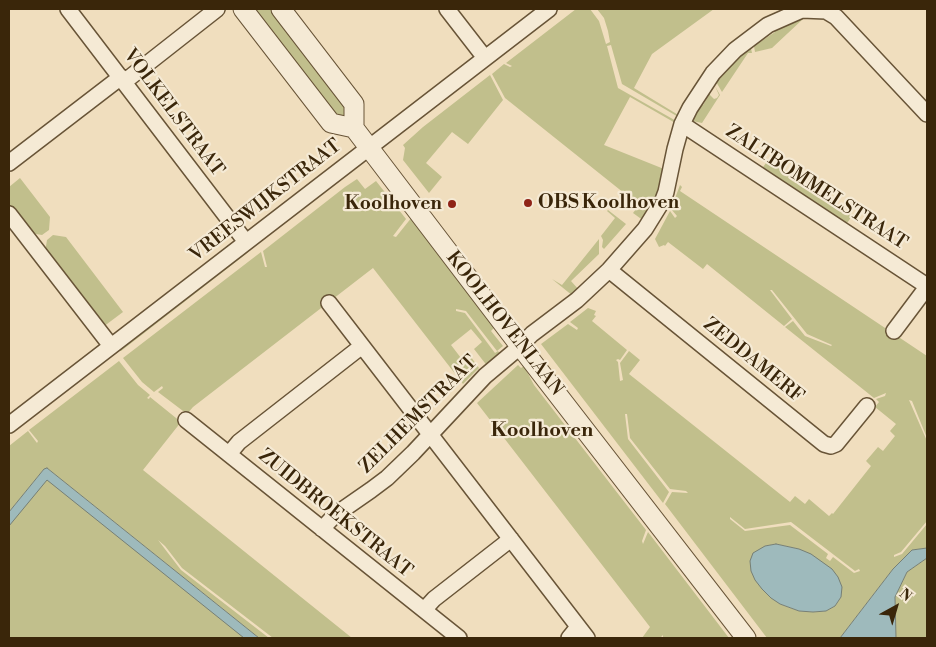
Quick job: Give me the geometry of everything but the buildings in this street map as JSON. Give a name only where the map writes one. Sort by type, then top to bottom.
[{"type":"street","name":"VOLKELSTRAAT","points":[[68,9],[246,242]]},
{"type":"street","points":[[9,163],[217,9]]},
{"type":"street","points":[[243,9],[331,123],[354,128],[354,104],[281,9]]},
{"type":"street","points":[[447,9],[484,58]]},
{"type":"street","name":"VREESWIJKSTRAAT","points":[[9,423],[112,346],[549,9]]},
{"type":"street","points":[[520,346],[532,334],[577,300],[609,270],[645,229],[660,207],[666,192],[682,124],[690,108],[713,73],[742,45],[768,25],[802,10],[825,10],[836,17],[927,114]]},
{"type":"street","name":"ZALTBOMMELSTRAAT","points":[[682,124],[927,287],[894,331]]},
{"type":"street","name":"KOOLHOVENLAAN","points":[[354,128],[746,638]]},
{"type":"street","points":[[9,214],[112,346]]},
{"type":"street","name":"ZEDDAMERF","points":[[609,270],[824,444],[831,446],[836,444],[867,406]]},
{"type":"street","points":[[329,303],[511,539],[578,634]]},
{"type":"street","points":[[229,454],[239,442],[362,346]]},
{"type":"street","name":"ZELHEMSTRAAT","points":[[322,529],[335,515],[387,478],[414,453],[479,382],[520,346]]},
{"type":"street","name":"ZUIDBROEKSTRAAT","points":[[186,420],[459,638]]},
{"type":"street","points":[[424,610],[434,599],[511,539]]},
{"type":"shaded area","points":[[255,9],[277,9],[351,106],[350,119],[333,120],[250,12]]},
{"type":"shaded area","points":[[576,9],[590,9],[599,21],[606,44],[610,42],[608,31],[604,18],[597,9],[714,9],[652,54],[634,88],[680,116],[680,118],[622,84],[611,45],[607,46],[618,88],[678,122],[677,124],[630,97],[604,145],[664,169],[667,163],[659,196],[653,209],[644,221],[633,213],[639,205],[505,98],[492,74],[504,64],[512,66],[506,63]]},
{"type":"shaded area","points":[[800,16],[803,19],[772,48],[755,52],[754,46],[775,32],[774,29]]},
{"type":"shaded area","points":[[750,44],[752,53],[748,53],[722,92],[715,80]]},
{"type":"shaded area","points":[[490,75],[503,100],[468,144],[452,132],[426,163],[442,177],[429,193],[403,160],[405,148],[403,145]]},
{"type":"shaded area","points":[[715,86],[720,95],[702,123],[692,121],[699,103],[703,105],[710,93],[714,99],[719,95]]},
{"type":"shaded area","points":[[768,160],[852,216],[845,226],[761,170]]},
{"type":"shaded area","points":[[20,178],[50,217],[49,230],[42,235],[30,233],[9,205],[9,187]]},
{"type":"shaded area","points":[[357,179],[365,189],[376,181],[406,219],[393,236],[396,237],[412,217],[495,327],[491,331],[503,346],[497,351],[466,311],[456,309],[456,311],[465,313],[495,353],[498,351],[501,355],[488,367],[474,349],[482,342],[471,329],[451,345],[461,358],[468,353],[479,368],[463,384],[373,268],[193,407],[187,414],[158,392],[163,388],[162,386],[154,392],[142,382],[123,358],[261,252],[265,267],[267,267],[263,251]]},
{"type":"shaded area","points":[[680,185],[682,187],[680,191],[927,356],[927,438],[912,401],[909,400],[927,441],[927,521],[901,552],[894,555],[894,557],[902,554],[927,524],[927,548],[912,550],[893,569],[840,638],[767,638],[665,504],[672,492],[688,493],[686,491],[670,489],[630,438],[627,414],[625,414],[628,439],[669,492],[663,503],[541,344],[568,324],[577,330],[578,328],[570,322],[588,308],[596,311],[594,315],[596,316],[592,321],[627,350],[620,360],[616,360],[618,362],[620,381],[623,380],[620,363],[629,351],[640,360],[629,374],[790,502],[795,496],[805,504],[809,499],[829,516],[833,514],[871,466],[866,461],[878,447],[883,451],[895,436],[890,431],[896,424],[875,407],[879,402],[876,399],[885,396],[886,393],[874,398],[785,327],[793,321],[805,336],[832,345],[807,334],[772,290],[770,290],[792,319],[784,326],[707,264],[703,269],[668,242],[665,246],[659,247],[655,239],[670,211],[675,218],[677,216],[671,209]],"holes":[[[730,517],[745,529],[791,522],[855,571],[859,569],[860,571],[854,573],[833,557],[830,561],[826,558],[828,554],[790,525],[745,531]],[[776,544],[799,549],[841,597],[835,606],[826,611],[813,612],[799,611],[780,604],[765,546]]]},
{"type":"shaded area","points":[[608,210],[626,224],[604,249],[601,236],[615,218]]},
{"type":"shaded area","points":[[53,235],[66,237],[123,312],[103,327],[45,252],[47,240]]},
{"type":"shaded area","points":[[599,239],[599,254],[571,281],[579,290],[573,296],[552,279],[562,285]]},
{"type":"shaded area","points":[[246,248],[248,252],[246,254],[121,351],[115,350]]},
{"type":"shaded area","points":[[119,361],[138,385],[150,395],[147,398],[149,399],[150,397],[181,422],[143,470],[352,638],[273,638],[182,568],[158,540],[181,570],[269,638],[259,638],[47,468],[44,469],[9,512],[9,446],[28,431],[37,443],[38,441],[29,430]]},
{"type":"shaded area","points":[[518,365],[521,368],[524,366],[534,385],[646,530],[642,541],[643,544],[648,532],[729,638],[663,638],[663,635],[660,638],[642,638],[650,627],[477,403]]},
{"type":"shaded area","points":[[49,472],[246,638],[9,638],[9,521]]},
{"type":"shaded area","points":[[927,558],[927,638],[896,638],[895,597],[907,572]]},
{"type":"water","points":[[47,468],[259,638],[244,638],[47,480],[9,526],[9,512],[44,469]]},
{"type":"water","points":[[776,544],[799,549],[811,554],[832,569],[842,587],[841,597],[835,606],[826,611],[799,611],[780,604],[762,589],[751,571],[750,561],[753,553],[765,546]]},
{"type":"water","points":[[927,548],[927,558],[907,572],[895,597],[896,638],[840,638],[893,569],[912,550]]},
{"type":"place","name":"OBS Koolhoven","points":[[528,203]]},
{"type":"place","name":"Koolhoven","points":[[452,204]]},
{"type":"district","name":"Koolhoven","points":[[542,431]]}]
